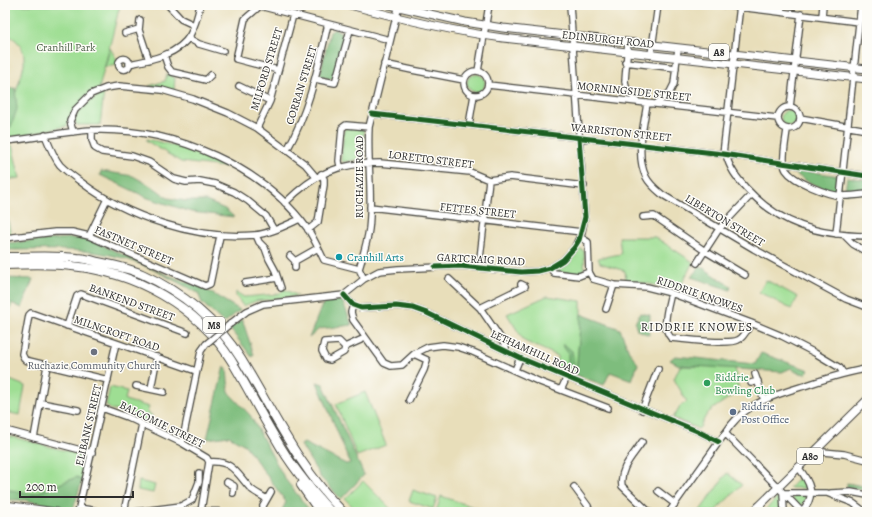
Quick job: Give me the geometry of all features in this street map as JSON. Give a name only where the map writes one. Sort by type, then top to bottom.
[{"type":"highway","name":"M8","points":[[5,257],[78,258],[117,266],[148,277],[174,291],[196,307],[219,329],[240,357],[298,457],[320,487],[343,512]]},
{"type":"highway","name":"M8","points":[[5,265],[72,266],[102,271],[153,289],[177,303],[208,330],[230,359],[292,466],[311,491],[331,512]]},
{"type":"highway","points":[[276,440],[288,467],[320,512]]},
{"type":"main road","name":"EDINBURGH ROAD","points":[[350,5],[446,29],[484,35],[867,79]]},
{"type":"main road","name":"EDINBURGH ROAD","points":[[390,5],[485,25],[867,69]]},
{"type":"main road","name":"A80","points":[[758,510],[798,467],[867,401]]},
{"type":"main road","points":[[5,505],[56,512]]},
{"type":"main road","points":[[198,512],[218,512]]},
{"type":"street","points":[[168,5],[181,19],[194,25]]},
{"type":"street","points":[[129,64],[173,52],[184,43],[194,25],[200,5]]},
{"type":"street","points":[[478,71],[488,5]]},
{"type":"street","name":"GARTCRAIG ROAD","points":[[344,295],[364,279],[379,272],[398,269],[460,266],[521,272],[538,271],[551,267],[563,260],[574,248],[581,236],[586,216],[570,5]]},
{"type":"street","points":[[651,55],[658,5]]},
{"type":"street","points":[[722,5],[859,22]]},
{"type":"street","points":[[781,12],[782,5]]},
{"type":"street","points":[[822,17],[823,5]]},
{"type":"street","points":[[836,234],[862,5]]},
{"type":"street","points":[[278,70],[236,59],[245,19],[260,6],[390,40]]},
{"type":"street","name":"RUCHAZIE ROAD","points":[[359,269],[369,230],[369,127],[399,6]]},
{"type":"street","points":[[739,6],[732,64],[725,154],[728,163],[736,176],[752,194],[778,214],[797,224],[817,231],[845,236],[867,236]]},
{"type":"street","points":[[790,107],[800,14]]},
{"type":"street","name":"MILFORD STREET","points":[[257,128],[270,101],[293,15]]},
{"type":"street","points":[[140,20],[139,29],[148,60]]},
{"type":"street","name":"CORRAN STREET","points":[[287,150],[302,121],[315,79],[328,24]]},
{"type":"street","points":[[125,33],[139,29]]},
{"type":"street","points":[[315,79],[335,83],[350,30]]},
{"type":"street","points":[[188,38],[199,44],[223,51]]},
{"type":"street","points":[[628,42],[624,81],[626,87],[636,102]]},
{"type":"street","points":[[656,104],[670,92],[674,84],[678,48]]},
{"type":"street","points":[[164,55],[168,67],[172,72],[207,83],[211,75]]},
{"type":"street","name":"EDINBURGH ROAD","points":[[625,62],[676,68]]},
{"type":"street","points":[[384,64],[464,80]]},
{"type":"street","points":[[478,71],[485,74],[488,85],[481,94],[474,95],[465,88],[464,80],[471,72],[478,71]]},
{"type":"street","name":"MORNINGSIDE STREET","points":[[488,85],[777,118]]},
{"type":"street","points":[[72,132],[70,121],[74,110],[91,94],[106,88],[119,86],[162,90],[228,113],[257,128],[324,179],[318,222],[308,230]]},
{"type":"street","points":[[241,88],[270,101]]},
{"type":"street","points":[[469,125],[474,95]]},
{"type":"street","name":"LIBERTON STREET","points":[[647,103],[640,158],[642,167],[653,187],[663,195],[754,249],[846,299],[867,307]]},
{"type":"street","points":[[790,107],[798,112],[800,122],[795,128],[787,130],[781,127],[777,121],[777,118],[783,108],[790,107]]},
{"type":"street","name":"WARRISTON STREET","points":[[372,114],[725,154],[867,176]]},
{"type":"street","points":[[800,118],[867,130]]},
{"type":"street","points":[[340,166],[339,160],[342,128],[346,125],[369,127]]},
{"type":"street","points":[[92,130],[92,140],[95,148],[102,152],[132,156],[149,162],[174,179],[186,182],[200,181],[215,184],[234,192],[266,216],[274,230]]},
{"type":"street","points":[[5,141],[92,130],[130,130],[181,142],[231,164],[252,177],[285,203],[300,219],[308,230],[324,260],[359,269],[364,279]]},
{"type":"street","points":[[787,130],[784,163],[786,170],[800,182],[841,196],[867,194]]},
{"type":"street","points":[[45,135],[51,151],[60,164],[89,189],[107,200],[156,222],[177,228],[220,236],[256,235],[274,230],[300,219]]},
{"type":"street","name":"LORETTO STREET","points":[[285,203],[299,189],[319,175],[340,166],[369,163],[470,172],[489,180]]},
{"type":"street","points":[[479,267],[489,180],[510,177],[584,186]]},
{"type":"street","points":[[697,263],[719,229],[752,194]]},
{"type":"street","points":[[89,236],[107,200]]},
{"type":"street","name":"FETTES STREET","points":[[370,208],[484,220],[581,236]]},
{"type":"street","points":[[643,217],[654,216],[705,251],[745,275]]},
{"type":"street","name":"FASTNET STREET","points":[[5,238],[55,232],[72,232],[89,236],[205,286],[210,284],[220,236]]},
{"type":"street","points":[[256,235],[259,242],[265,248],[281,288]]},
{"type":"street","points":[[551,267],[554,274],[579,276],[588,272],[588,247],[581,236]]},
{"type":"street","points":[[845,236],[853,244],[867,252]]},
{"type":"street","points":[[295,261],[318,248]]},
{"type":"street","points":[[290,256],[295,261],[295,268]]},
{"type":"street","name":"RIDDRIE KNOWES","points":[[588,272],[593,279],[614,285],[647,287],[671,293],[751,323],[782,336],[815,353],[840,368],[843,373]]},
{"type":"street","points":[[245,283],[277,278]]},
{"type":"street","points":[[449,279],[480,308],[506,346],[506,351]]},
{"type":"street","points":[[480,308],[523,285],[531,284]]},
{"type":"street","points":[[606,309],[614,285]]},
{"type":"street","points":[[671,293],[666,326],[671,338],[728,342],[738,340],[742,337],[751,323]]},
{"type":"street","name":"BANKEND STREET","points":[[67,326],[78,296],[81,294],[187,333]]},
{"type":"street","points":[[182,443],[201,350],[206,344],[247,311],[262,304],[344,295],[353,305],[350,312],[353,320],[384,363],[391,366],[402,365],[414,354],[428,348],[443,345],[458,347],[473,352],[540,382],[608,408]]},
{"type":"street","name":"LETHAMHILL ROAD","points":[[353,305],[361,308],[396,306],[412,308],[445,320],[520,358],[719,442]]},
{"type":"street","name":"MILNCROFT ROAD","points":[[47,366],[25,360],[22,354],[29,315],[31,313],[196,371]]},
{"type":"street","points":[[345,347],[365,338]]},
{"type":"street","name":"ELIBANK STREET","points":[[79,510],[116,343]]},
{"type":"street","points":[[409,400],[424,370],[427,360],[414,354]]},
{"type":"street","points":[[151,389],[157,357]]},
{"type":"street","name":"LETHAMHILL ROAD","points":[[515,370],[520,358]]},
{"type":"street","points":[[34,438],[47,366],[108,380]]},
{"type":"street","points":[[642,410],[658,368]]},
{"type":"street","points":[[669,512],[725,433],[740,415],[764,400],[783,392],[843,373],[867,369]]},
{"type":"street","points":[[755,374],[764,400]]},
{"type":"street","name":"LETHAMHILL ROAD","points":[[561,390],[567,377]]},
{"type":"street","points":[[752,383],[758,381]]},
{"type":"street","points":[[136,386],[164,392]]},
{"type":"street","points":[[41,403],[78,410]]},
{"type":"street","name":"BALCOMIE STREET","points":[[102,408],[142,424],[182,443],[208,458],[209,462],[206,483],[198,512]]},
{"type":"street","points":[[124,512],[142,424]]},
{"type":"street","points":[[5,430],[92,453]]},
{"type":"street","points":[[725,433],[802,512],[808,504],[811,493],[807,479],[798,467]]},
{"type":"street","points":[[642,442],[623,470],[621,480],[622,486],[649,512]]},
{"type":"street","points":[[817,449],[823,452],[844,454],[867,460]]},
{"type":"street","points":[[209,462],[217,461],[236,469],[252,490],[267,499]]},
{"type":"street","points":[[135,512],[180,506],[192,500],[199,482],[199,473]]},
{"type":"street","points":[[233,493],[234,486],[243,478]]},
{"type":"street","points":[[199,482],[206,483]]},
{"type":"street","points":[[227,482],[234,486]]},
{"type":"street","points":[[574,487],[588,506],[590,512]]},
{"type":"street","points":[[658,491],[675,504]]},
{"type":"street","points":[[263,506],[271,492]]},
{"type":"street","points":[[784,493],[851,492],[867,495]]},
{"type":"street","points":[[784,493],[784,512]]},
{"type":"street","points":[[827,493],[853,503],[865,512]]},
{"type":"street","points":[[79,510],[103,512]]},
{"type":"green space","name":"Cranhill Park","points":[[5,5],[120,5],[99,89],[70,118],[67,126],[5,139],[5,129],[24,65],[24,54],[18,42],[5,34]]},
{"type":"green space","points":[[335,29],[342,33],[344,38],[334,77],[331,79],[321,77],[320,75],[330,32]]},
{"type":"green space","points":[[110,48],[117,60],[117,65],[105,67]]},
{"type":"green space","points":[[167,74],[175,78],[174,90],[149,86],[165,81]]},
{"type":"green space","points":[[472,74],[480,74],[485,79],[483,90],[480,92],[472,92],[467,87],[467,79]]},
{"type":"green space","points":[[15,88],[17,109],[11,127],[5,128],[5,89]]},
{"type":"green space","points":[[104,92],[100,125],[77,125],[74,120],[83,107]]},
{"type":"green space","points":[[789,110],[795,112],[797,118],[795,124],[789,126],[783,124],[781,118],[783,112]]},
{"type":"green space","points":[[347,127],[362,128],[364,130],[363,158],[344,162],[341,160],[344,130]]},
{"type":"green space","points":[[147,139],[187,150],[225,165],[224,167],[181,162],[147,141]]},
{"type":"green space","points":[[12,145],[20,178],[5,180],[5,146]]},
{"type":"green space","points":[[792,169],[840,176],[839,193],[809,182],[797,175],[792,171]]},
{"type":"green space","points":[[101,171],[133,176],[156,189],[168,198],[186,201],[206,201],[225,209],[234,217],[191,212],[148,198],[100,175]]},
{"type":"green space","points":[[847,177],[867,180],[867,192],[845,193]]},
{"type":"green space","points":[[7,215],[11,236],[5,236],[5,216]]},
{"type":"green space","points":[[619,237],[655,237],[693,262],[678,291],[626,280],[625,271],[600,263],[598,258],[621,254]]},
{"type":"green space","points":[[71,238],[89,239],[167,275],[203,288],[240,310],[224,323],[202,303],[198,293],[146,267],[114,256],[67,250],[5,250],[5,243]]},
{"type":"green space","points":[[578,248],[584,251],[582,273],[579,275],[556,271],[556,268],[569,258]]},
{"type":"green space","points":[[700,266],[731,286],[730,290],[691,277]]},
{"type":"green space","points":[[5,278],[12,303],[5,344]]},
{"type":"green space","points":[[5,278],[33,279],[22,308],[5,300]]},
{"type":"green space","points":[[766,280],[798,297],[791,309],[759,292]]},
{"type":"green space","points":[[284,289],[298,296],[256,301],[243,306],[236,296],[236,292],[244,297],[279,294]]},
{"type":"green space","points":[[547,296],[581,301],[576,375],[554,366],[558,356],[524,341],[507,314]]},
{"type":"green space","points":[[342,300],[352,325],[319,329],[309,338],[322,305],[328,301]]},
{"type":"green space","points":[[640,313],[650,315],[649,335],[637,330],[635,323]]},
{"type":"green space","points":[[581,314],[620,329],[629,351],[638,364],[632,380],[610,372],[604,385],[576,375]]},
{"type":"green space","points":[[242,319],[254,355],[252,357],[230,329]]},
{"type":"green space","points":[[562,345],[565,345],[572,351],[574,364],[570,368],[568,367],[568,353]]},
{"type":"green space","points":[[761,353],[809,370],[805,374],[796,372],[791,368],[782,372],[679,365],[670,360],[675,356],[755,364]]},
{"type":"green space","points":[[224,366],[227,368],[229,393],[250,415],[285,479],[311,512],[281,512],[286,502],[245,445],[229,436],[207,439]]},
{"type":"green space","name":"Riddrie Bowling Club","points":[[680,366],[735,367],[739,392],[709,412],[699,429],[673,418],[680,406],[687,402],[674,379]]},
{"type":"green space","points":[[5,378],[25,386],[20,415],[5,412]]},
{"type":"green space","points":[[317,382],[323,384],[364,475],[341,499],[321,478],[301,445],[304,443],[346,464],[350,463]]},
{"type":"green space","points":[[110,387],[127,391],[125,400],[149,407],[147,413],[152,415],[150,424],[110,409],[106,405]]},
{"type":"green space","points":[[365,392],[386,445],[357,456],[336,404]]},
{"type":"green space","points":[[5,435],[86,456],[87,459],[82,481],[77,477],[34,494],[10,490],[5,492]]},
{"type":"green space","points":[[727,473],[742,485],[714,512],[699,512]]},
{"type":"green space","points":[[801,476],[805,481],[806,488],[789,488]]},
{"type":"green space","points":[[77,477],[82,481],[73,510],[25,500],[5,500],[5,492],[10,490],[34,494]]},
{"type":"green space","points":[[139,481],[155,485],[153,493],[138,490]]},
{"type":"green space","points":[[363,481],[394,512],[358,512],[345,499]]},
{"type":"green space","points":[[847,483],[867,487],[867,490],[847,487]]},
{"type":"green space","points":[[413,490],[437,498],[433,509],[409,501]]},
{"type":"green space","points":[[795,495],[806,496],[805,501],[801,506],[792,499]]},
{"type":"green space","points":[[441,496],[488,512],[436,512]]},
{"type":"green space","points":[[779,496],[782,497],[781,512],[769,512],[765,510]]},
{"type":"cycle path","points":[[372,114],[723,154],[867,176]]},
{"type":"cycle path","points":[[435,267],[460,266],[521,272],[538,271],[550,268],[563,260],[579,240],[585,217],[579,138]]},
{"type":"cycle path","points":[[344,295],[353,305],[361,308],[396,306],[413,308],[427,313],[520,358],[697,431],[719,442]]},
{"type":"place","name":"Cranhill Arts","points":[[339,257]]},
{"type":"place","name":"Ruchazie Community Church","points":[[94,352]]},
{"type":"place","name":"Riddrie Bowling Club","points":[[707,383]]},
{"type":"place","name":"Riddrie Post Office","points":[[733,412]]},
{"type":"district","name":"RIDDRIE KNOWES","points":[[697,327]]}]
